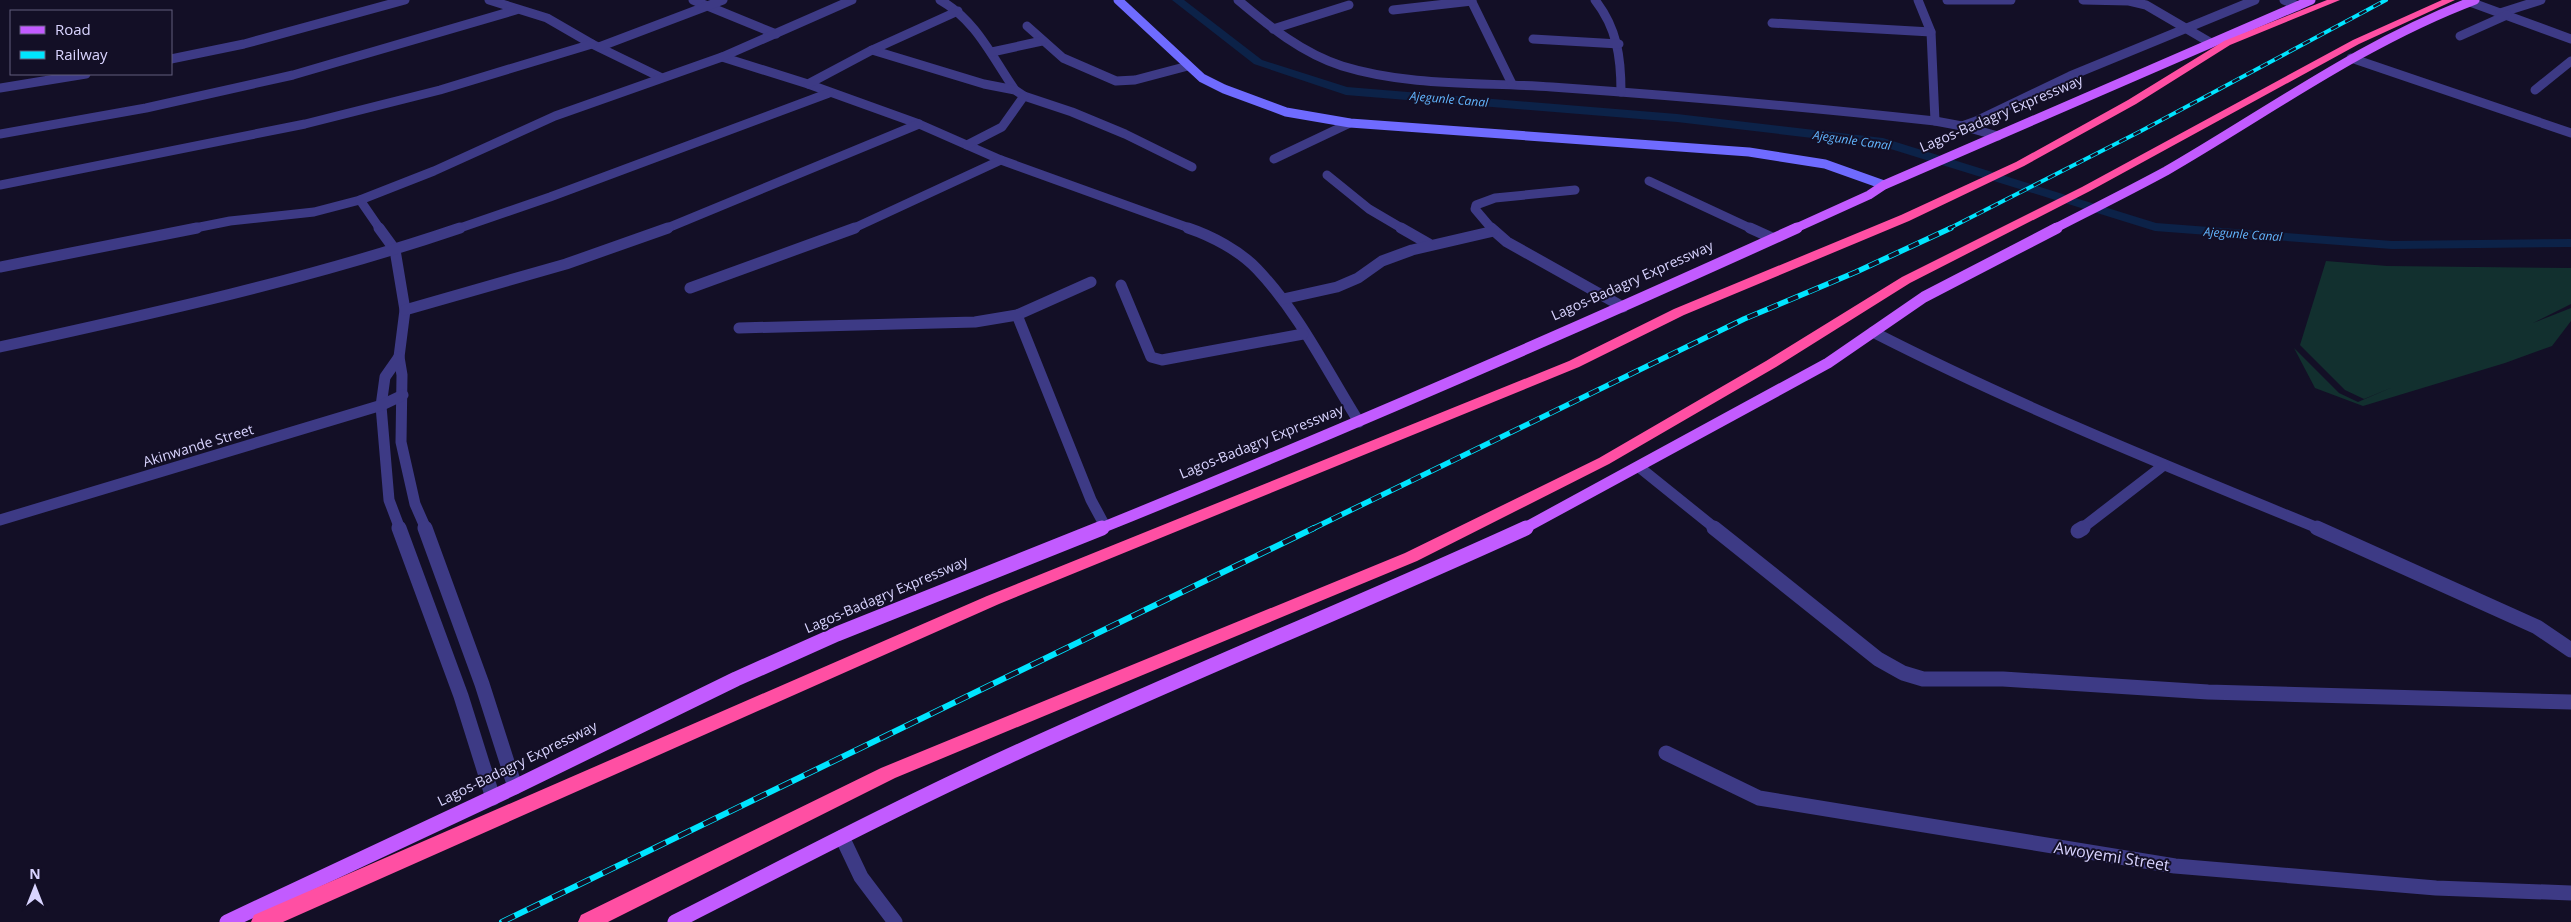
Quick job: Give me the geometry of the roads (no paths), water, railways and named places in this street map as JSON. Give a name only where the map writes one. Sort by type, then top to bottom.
[{"type":"highway","points":[[261,922],[984,604],[1574,364],[1679,312],[1905,218],[2020,164],[2132,102],[2227,43],[2335,0]]},
{"type":"highway","points":[[588,922],[888,773],[1070,696],[1412,557],[1604,461],[1771,364],[1906,280],[2043,209],[2086,189],[2356,42],[2450,0]]},
{"type":"main road","name":"Lagos-Badagry Expressway","points":[[227,922],[804,649],[1242,472],[1359,422],[1623,307],[1922,169],[2312,0]]},
{"type":"main road","points":[[676,922],[964,777],[1106,712],[1531,525],[1828,363],[1924,297],[2165,170],[2351,58],[2443,12],[2472,1]]},
{"type":"street","points":[[172,59],[252,42],[405,0]]},
{"type":"street","points":[[489,0],[516,10],[547,18],[595,46],[660,77]]},
{"type":"street","points":[[693,0],[776,34]]},
{"type":"street","points":[[0,185],[347,115],[595,46],[723,0]]},
{"type":"street","points":[[0,267],[230,221],[314,212],[360,200],[434,171],[555,116],[660,77],[722,57],[852,0]]},
{"type":"street","points":[[940,0],[958,7],[992,52],[1015,90]]},
{"type":"street","points":[[1118,0],[1202,78],[1260,104],[1324,120],[1649,143],[1748,152],[1825,164],[1852,172],[1884,186]]},
{"type":"street","points":[[1238,0],[1273,29],[1310,53],[1348,68],[1428,82],[1512,84],[1826,108],[1935,121],[1998,136]]},
{"type":"street","points":[[1393,10],[1472,0],[1512,84]]},
{"type":"street","points":[[1595,0],[1612,24],[1619,44],[1621,92]]},
{"type":"street","points":[[1918,0],[1931,32],[1935,121]]},
{"type":"street","points":[[1947,0],[2011,0]]},
{"type":"street","points":[[2083,0],[2138,2],[2156,10],[2211,43]]},
{"type":"street","points":[[1962,126],[2185,28],[2255,0]]},
{"type":"street","points":[[2284,0],[2298,6]]},
{"type":"street","points":[[2460,36],[2504,14],[2542,0]]},
{"type":"street","points":[[2472,1],[2571,39]]},
{"type":"street","points":[[1273,29],[1349,5]]},
{"type":"street","points":[[808,84],[958,7]]},
{"type":"street","points":[[0,134],[146,108],[293,75],[516,10]]},
{"type":"street","points":[[1772,23],[1931,32]]},
{"type":"street","points":[[1027,26],[1042,41],[1070,62],[1116,81],[1136,80],[1188,66]]},
{"type":"street","points":[[1533,39],[1619,44]]},
{"type":"street","points":[[992,52],[1042,41]]},
{"type":"street","points":[[872,50],[984,84],[1015,90],[1024,96],[1072,112],[1116,130],[1192,167]]},
{"type":"street","points":[[722,57],[808,84],[828,93],[919,124],[1001,160],[1045,174],[1084,191],[1195,230],[1225,245],[1256,268],[1283,299],[1359,422]]},
{"type":"street","points":[[2351,58],[2571,133]]},
{"type":"street","points":[[2535,90],[2571,61]]},
{"type":"street","points":[[0,88],[80,75]]},
{"type":"street","points":[[0,347],[181,307],[312,274],[395,250],[550,197],[828,93]]},
{"type":"street","points":[[967,145],[1002,127],[1024,96]]},
{"type":"street","points":[[1274,159],[1350,123]]},
{"type":"street","points":[[405,310],[515,280],[599,252],[813,169],[919,124]]},
{"type":"street","points":[[690,288],[826,240],[901,208],[1001,160]]},
{"type":"street","points":[[1327,175],[1368,209],[1428,244]]},
{"type":"street","points":[[1649,181],[1772,238]]},
{"type":"street","points":[[1575,190],[1483,201],[1476,205],[1475,209],[1494,231],[1524,252],[1623,307]]},
{"type":"street","points":[[360,200],[395,250],[405,310],[399,356],[402,375],[401,442],[410,474],[415,504],[429,536],[448,595],[482,684],[515,787]]},
{"type":"street","points":[[1283,299],[1327,292],[1342,286],[1384,260],[1428,244],[1494,231]]},
{"type":"street","points":[[739,328],[949,324],[1016,314],[1091,282]]},
{"type":"street","points":[[1121,285],[1151,357],[1155,360],[1303,334]]},
{"type":"street","points":[[1016,314],[1091,500],[1105,526]]},
{"type":"street","points":[[1873,332],[1934,363],[2164,465],[2366,548],[2537,627],[2571,650]]},
{"type":"street","points":[[399,356],[384,379],[382,409],[384,466],[389,500],[461,696],[492,798]]},
{"type":"street","name":"Akinwande Street","points":[[0,529],[402,402]]},
{"type":"street","name":"Akinwande Street","points":[[0,520],[382,409]]},
{"type":"street","points":[[2078,531],[2164,465]]},
{"type":"street","points":[[1638,466],[1878,659],[1903,673],[1923,679],[2003,678],[2208,692],[2571,702]]},
{"type":"street","name":"Awoyemi Street","points":[[1666,753],[1759,798],[2175,866],[2436,888],[2571,894]]},
{"type":"street","points":[[842,837],[861,877],[894,922]]},
{"type":"waterway","name":"Ajegunle Canal","points":[[1177,0],[1258,62],[1346,91],[1677,118],[1883,142],[2155,227],[2392,245],[2571,243]]},
{"type":"railway","points":[[1948,229],[2141,131],[2386,0]]},
{"type":"railway","points":[[1312,529],[1744,319],[1856,272],[1951,228]]},
{"type":"railway","points":[[502,922],[1314,528]]}]
